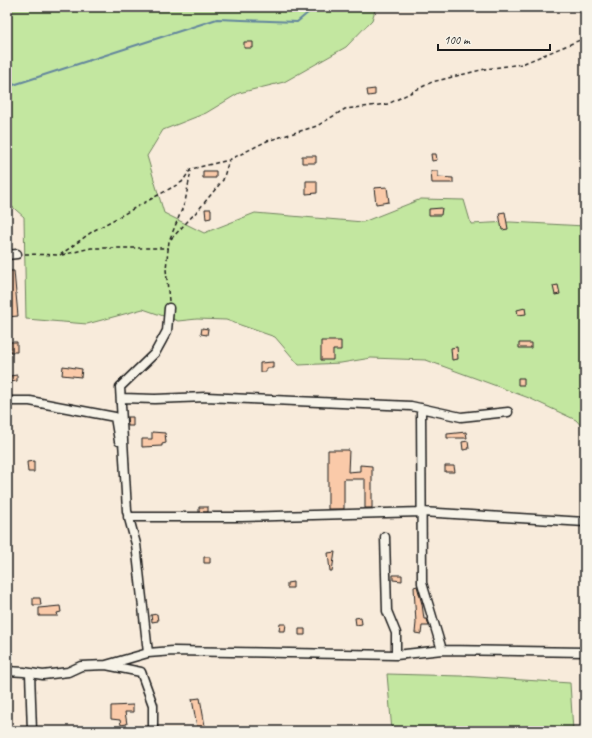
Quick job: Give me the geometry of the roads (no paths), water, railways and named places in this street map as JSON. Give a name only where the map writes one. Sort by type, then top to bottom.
[{"type":"street","points":[[7,255],[17,254]]},
{"type":"street","points":[[148,654],[136,544],[127,511],[120,387],[155,353],[167,331],[169,308]]},
{"type":"street","points":[[121,398],[155,399],[206,397],[411,406],[461,417],[508,412]]},
{"type":"street","points":[[7,401],[30,401],[115,417],[134,534]]},
{"type":"street","points":[[421,408],[422,583],[442,650]]},
{"type":"street","points":[[128,517],[241,517],[422,512],[585,522]]},
{"type":"street","points":[[385,537],[388,611],[396,633],[396,655]]},
{"type":"street","points":[[7,671],[43,675],[68,672],[81,666],[106,665],[148,654],[173,651],[396,655],[442,650],[585,652]]},
{"type":"street","points":[[106,665],[141,672],[153,705],[152,731]]},
{"type":"street","points":[[30,673],[32,731]]},
{"type":"waterway","points":[[7,87],[217,19],[297,22],[315,7]]}]
